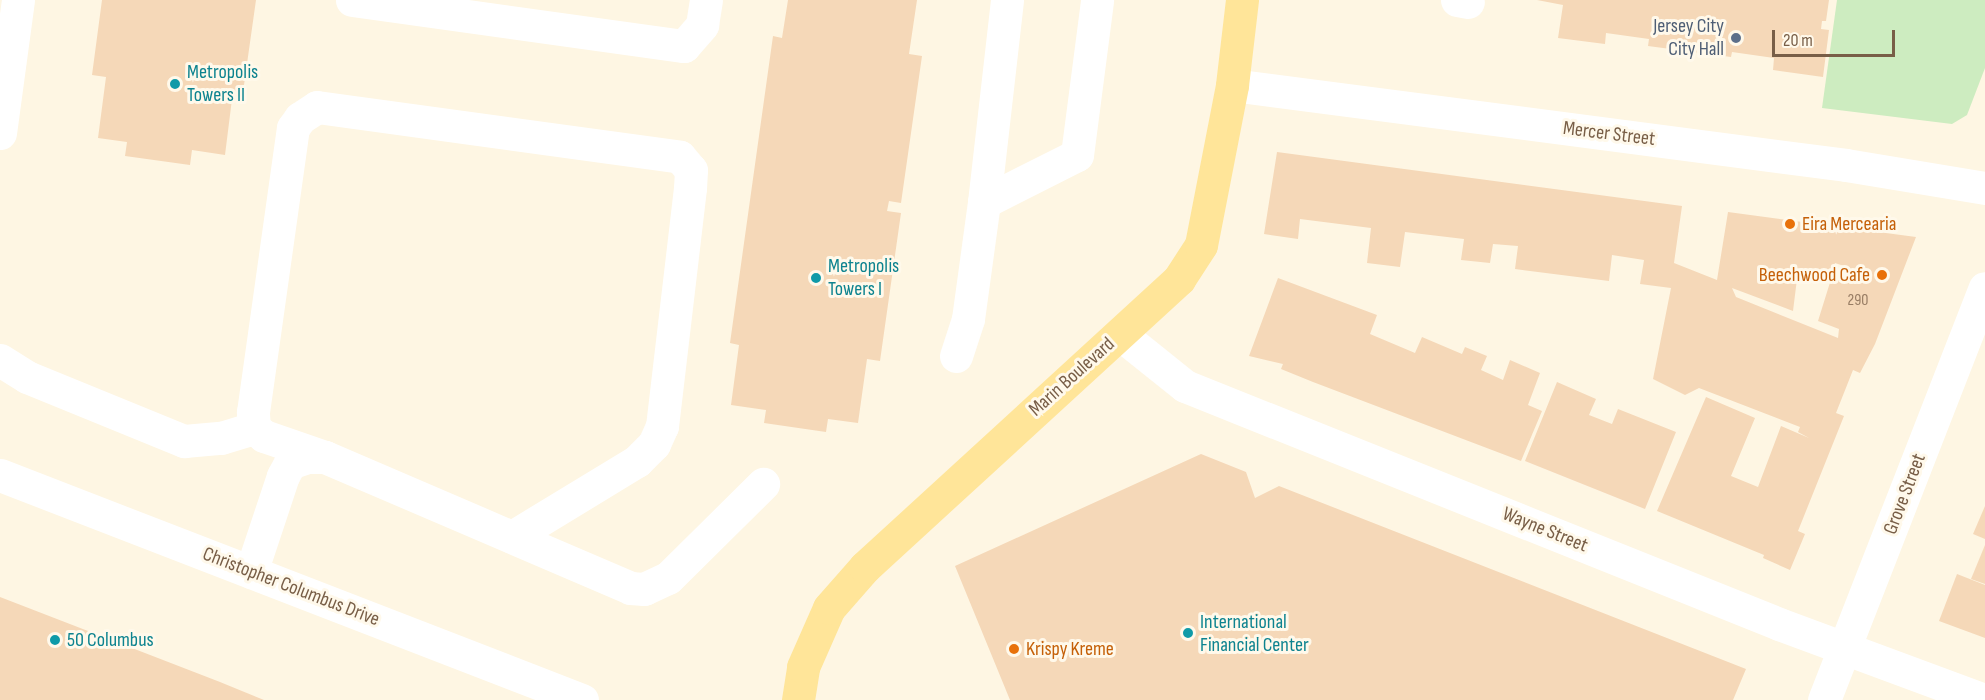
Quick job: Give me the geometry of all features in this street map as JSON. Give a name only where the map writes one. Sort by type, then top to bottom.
[{"type":"main road","name":"Marin Boulevard","points":[[798,700],[803,667],[829,608],[865,567],[1179,279],[1201,245],[1232,85],[1242,0]]},
{"type":"street","points":[[0,134],[18,0]]},
{"type":"street","points":[[352,0],[684,46],[702,25],[706,0]]},
{"type":"street","points":[[956,356],[968,319],[1007,0]]},
{"type":"street","points":[[984,201],[1077,155],[1097,0]]},
{"type":"street","name":"Mercer Street","points":[[1232,85],[1846,165],[1985,188]]},
{"type":"street","points":[[512,537],[637,461],[654,444],[662,426],[692,170],[680,157],[317,107],[293,128],[253,412],[254,428],[264,436],[325,457],[630,588],[644,589],[668,578],[763,484]]},
{"type":"street","name":"Grove Street","points":[[1824,700],[1985,288]]},
{"type":"street","name":"Wayne Street","points":[[1120,334],[1185,386],[1845,648],[1984,700]]},
{"type":"street","points":[[0,360],[27,378],[184,441],[221,438],[254,428]]},
{"type":"street","points":[[251,572],[290,463],[308,457],[325,457]]},
{"type":"street","name":"Christopher Columbus Drive","points":[[0,475],[582,700]]},
{"type":"green space","points":[[1837,0],[1985,0],[1985,68],[1967,115],[1952,124],[1822,108]]},
{"type":"building","name":"Metropolis Towers II","points":[[102,0],[256,0],[243,92],[233,91],[225,155],[192,150],[190,165],[125,156],[127,142],[98,138],[106,77],[92,75]]},
{"type":"building","name":"Metropolis Towers I","points":[[788,0],[917,0],[909,54],[922,56],[901,203],[889,201],[887,211],[901,213],[880,361],[867,359],[858,423],[828,419],[826,432],[764,423],[766,410],[731,405],[739,345],[730,343],[773,36],[782,38]]},
{"type":"building","name":"Jersey City City Hall","points":[[1537,0],[1829,0],[1826,21],[1822,21],[1821,29],[1829,30],[1823,77],[1773,70],[1774,58],[1732,52],[1731,57],[1648,46],[1649,39],[1606,33],[1605,44],[1558,38],[1563,5]]},
{"type":"building","points":[[1277,152],[1682,206],[1674,263],[1717,280],[1728,212],[1916,237],[1875,344],[1860,373],[1853,370],[1836,413],[1844,416],[1798,531],[1805,534],[1790,570],[1763,558],[1764,555],[1657,511],[1706,397],[1755,418],[1731,476],[1758,487],[1781,426],[1809,438],[1798,432],[1800,427],[1699,388],[1685,395],[1653,379],[1671,288],[1640,284],[1644,260],[1612,255],[1609,281],[1515,269],[1518,246],[1493,244],[1490,263],[1461,260],[1464,239],[1405,232],[1400,267],[1367,263],[1371,228],[1300,219],[1298,239],[1264,234]],"holes":[[[1835,263],[1850,268],[1845,280],[1832,276],[1818,321],[1839,329],[1838,338],[1736,297],[1732,288],[1793,311],[1798,271],[1830,278]]]},
{"type":"building","points":[[1278,278],[1377,315],[1370,334],[1415,353],[1422,337],[1462,354],[1465,347],[1487,356],[1481,370],[1503,380],[1510,360],[1540,373],[1528,405],[1542,411],[1521,461],[1281,369],[1283,364],[1249,356]]},
{"type":"building","points":[[1557,382],[1596,399],[1589,415],[1612,424],[1618,409],[1676,432],[1645,509],[1525,461]]},
{"type":"building","name":"International Financial Center","points":[[1201,454],[1246,472],[1255,498],[1279,486],[1746,669],[1733,700],[1010,700],[955,566]]},
{"type":"building","points":[[1985,506],[1985,539],[1973,534]]},
{"type":"building","points":[[1985,545],[1985,584],[1971,579]]},
{"type":"building","points":[[1957,574],[1985,585],[1985,638],[1939,621]]},
{"type":"building","name":"50 Columbus","points":[[0,597],[220,682],[264,700],[0,700]]},
{"type":"place","name":"Jersey City City Hall","points":[[1736,38]]},
{"type":"place","name":"Metropolis Towers II","points":[[175,84]]},
{"type":"place","name":"Eira Mercearia","points":[[1790,224]]},
{"type":"place","name":"Beechwood Cafe","points":[[1882,275]]},
{"type":"place","name":"Metropolis Towers I","points":[[816,278]]},
{"type":"place","name":"International Financial Center","points":[[1188,633]]},
{"type":"place","name":"50 Columbus","points":[[55,640]]},
{"type":"place","name":"Krispy Kreme","points":[[1014,649]]}]
